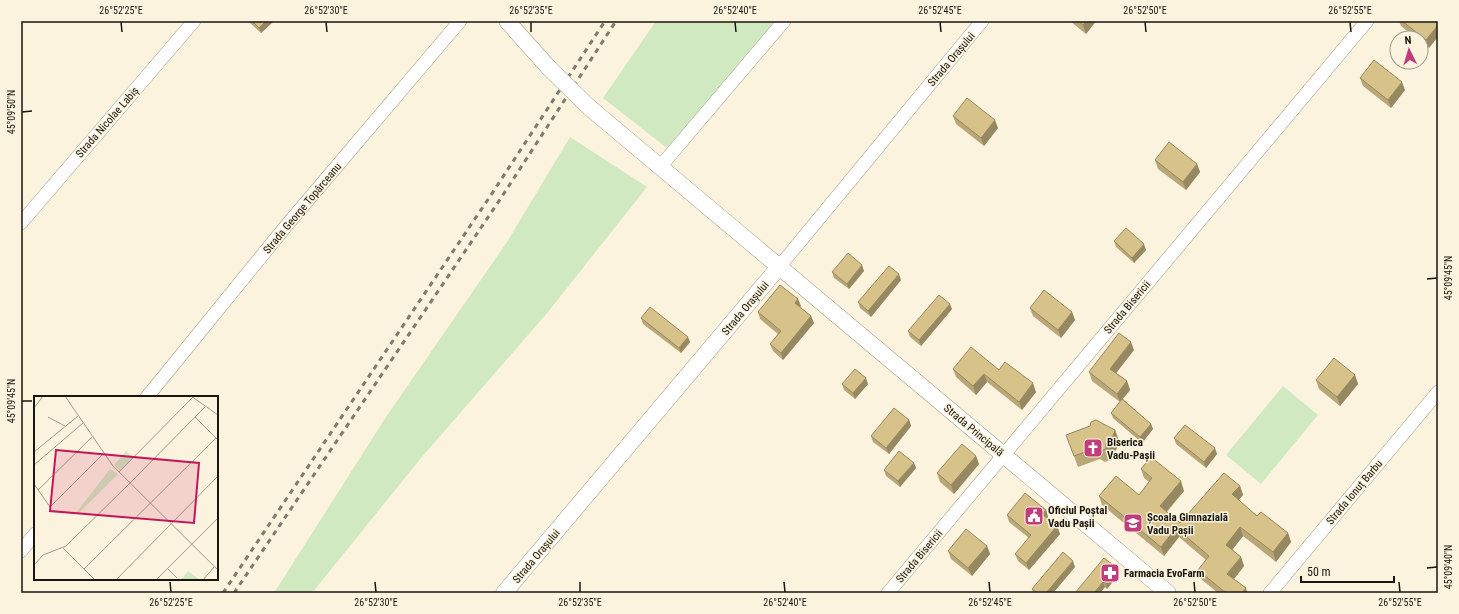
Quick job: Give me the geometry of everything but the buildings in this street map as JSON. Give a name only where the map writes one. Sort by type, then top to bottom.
[{"type":"main road","name":"Strada Principală","points":[[507,21],[549,68],[590,108],[1168,593]]},
{"type":"main road","name":"Strada Orașului","points":[[504,593],[779,267]]},
{"type":"street","name":"Strada Nicolae Labiș","points":[[21,223],[194,21]]},
{"type":"street","name":"Strada George Topârceanu","points":[[148,396],[286,226],[460,21]]},
{"type":"street","points":[[660,167],[784,21]]},
{"type":"street","name":"Strada Orașului","points":[[779,267],[982,21]]},
{"type":"street","name":"Strada Bisericii","points":[[888,593],[1367,21]]},
{"type":"street","name":"Strada Ionuț Barbu","points":[[1270,593],[1438,392]]},
{"type":"street","points":[[21,551],[34,535]]},
{"type":"green space","points":[[656,21],[775,21],[667,148],[603,98]]},
{"type":"green space","points":[[570,137],[647,187],[548,312],[421,458],[312,593],[274,593],[386,417],[507,242]]},
{"type":"green space","points":[[1283,386],[1318,415],[1261,484],[1226,455]]},
{"type":"railway","points":[[223,593],[491,195],[605,21]]},
{"type":"railway","points":[[234,593],[499,201],[616,21]]},
{"type":"place","name":"Biserica Vadu-Pașii","points":[[1093,448]]},
{"type":"place","name":"Oficiul Poștal Vadu Pașii","points":[[1034,516]]},
{"type":"place","name":"Școala Gimnazială Vadu Pașii","points":[[1133,523]]},
{"type":"place","name":"Farmacia EvoFarm","points":[[1110,573]]}]
